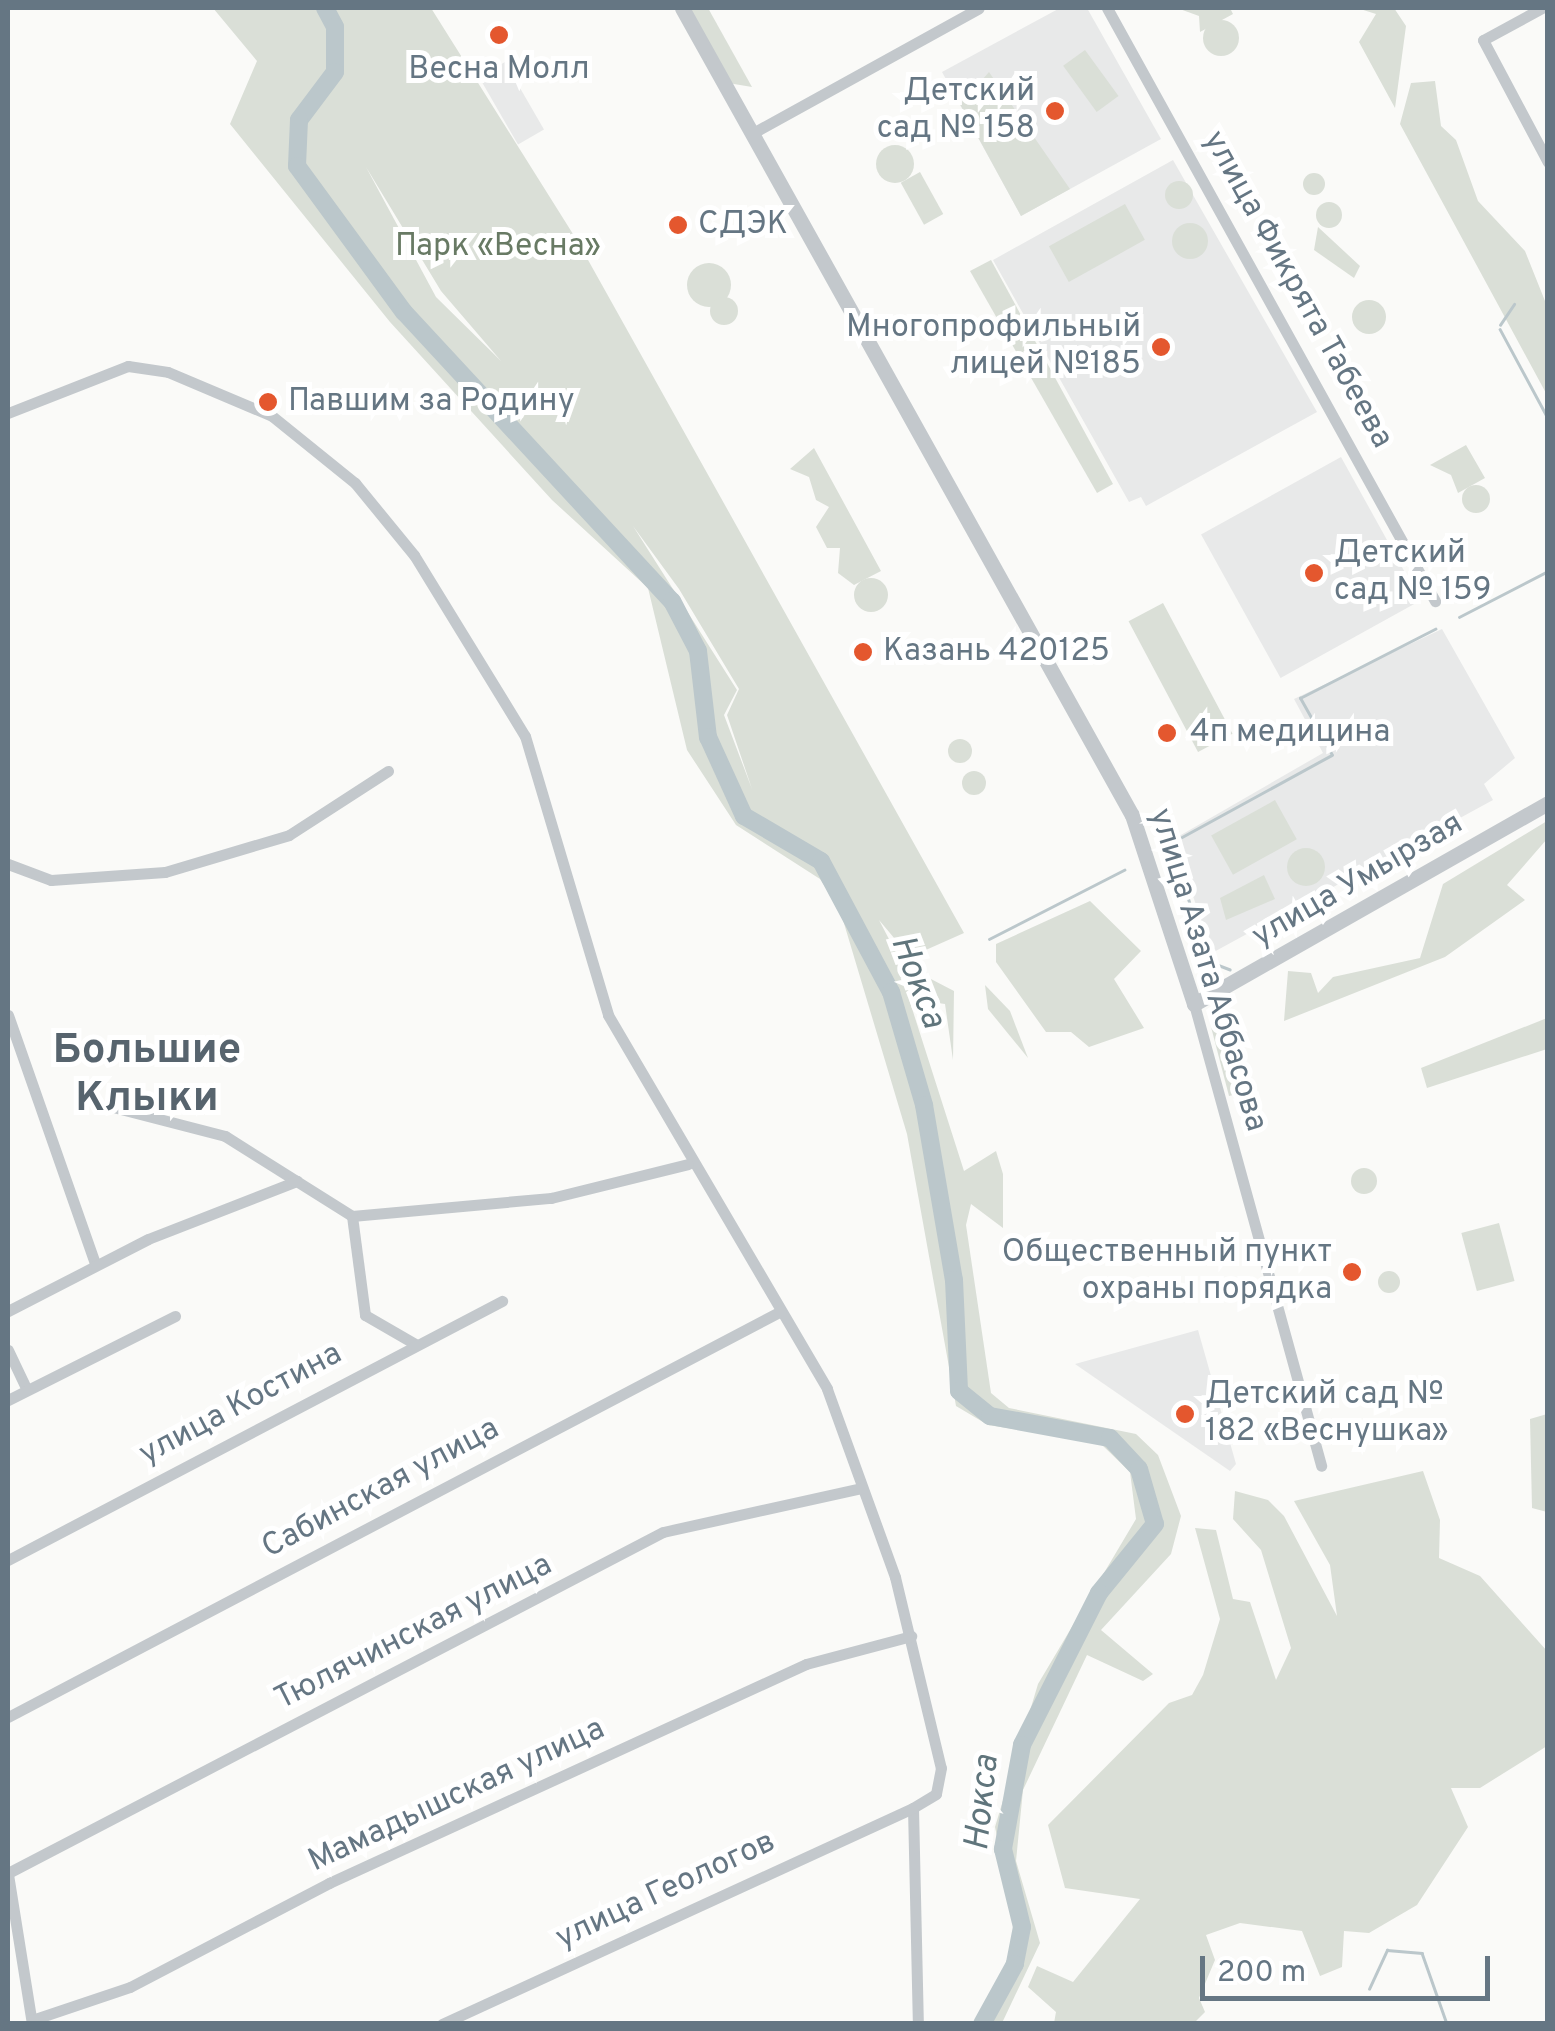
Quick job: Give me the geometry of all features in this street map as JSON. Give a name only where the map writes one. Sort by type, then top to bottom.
[{"type":"street","name":"улица Азата Аббасова","points":[[682,8],[1132,815],[1194,1004],[1320,1466]]},
{"type":"street","points":[[751,134],[979,8]]},
{"type":"street","name":"улица Фикрята Табеева","points":[[1107,8],[1435,601]]},
{"type":"street","points":[[1542,8],[1483,40],[1548,162]]},
{"type":"street","points":[[8,413],[128,366],[168,372],[272,416],[355,482],[414,555],[524,736],[550,797],[588,968],[688,1164],[827,1389],[911,1636],[941,1768],[936,1794],[912,1808],[918,2024]]},
{"type":"street","points":[[8,864],[51,880],[165,872],[289,835],[388,771]]},
{"type":"street","name":"улица Умырзая","points":[[1194,1004],[1548,804]]},
{"type":"street","points":[[10,1016],[94,1264]]},
{"type":"street","points":[[109,1106],[225,1136],[352,1216],[551,1198],[688,1164]]},
{"type":"street","points":[[8,1310],[94,1264],[297,1181]]},
{"type":"street","points":[[352,1216],[365,1315],[415,1344]]},
{"type":"street","name":"улица Костина","points":[[8,1560],[502,1301]]},
{"type":"street","name":"Сабинская улица","points":[[8,1716],[782,1312]]},
{"type":"street","points":[[8,1400],[174,1316]]},
{"type":"street","points":[[8,1350],[27,1390]]},
{"type":"street","name":"Тюлячинская улица","points":[[8,1874],[663,1532],[862,1488]]},
{"type":"street","name":"Мамадышская улица","points":[[32,2022],[130,1987],[329,1883],[806,1664],[911,1636]]},
{"type":"street","name":"улица Геологов","points":[[442,2024],[912,1808]]},
{"type":"street","points":[[8,1874],[32,2022]]},
{"type":"shaded area","name":"Детский сад № 158","points":[[1060,8],[1087,8],[1161,139],[1021,216],[942,72]]},
{"type":"shaded area","points":[[505,62],[544,130],[518,145],[479,77]]},
{"type":"shaded area","name":"Многопрофильный лицей №185","points":[[1173,160],[1317,412],[1146,506],[1141,497],[1129,502],[993,260]]},
{"type":"shaded area","name":"Детский сад № 159","points":[[1341,457],[1421,600],[1281,678],[1201,535]]},
{"type":"shaded area","points":[[1442,629],[1515,758],[1484,784],[1493,800],[1212,953],[1174,839],[1323,753],[1294,699]]},
{"type":"shaded area","name":"Детский сад № 182 «Веснушка»","points":[[1198,1330],[1236,1464],[1230,1471],[1075,1364]]},
{"type":"green space","name":"Парк «Весна»","points":[[213,8],[431,8],[578,242],[964,933],[910,957],[879,920],[902,964],[954,991],[953,1060],[945,1004],[909,999],[964,1171],[996,1151],[1003,1174],[1003,1228],[971,1204],[966,1225],[991,1393],[1009,1408],[1136,1434],[1158,1455],[1181,1516],[1171,1554],[1101,1630],[1153,1674],[1143,1681],[1087,1655],[1023,1790],[1016,1861],[1040,1943],[1002,2023],[978,2023],[1009,1964],[1016,1928],[995,1827],[1038,1684],[1136,1519],[1130,1472],[1100,1443],[988,1425],[956,1406],[907,1134],[840,910],[820,879],[736,825],[687,750],[648,588],[552,500],[390,322],[230,124],[257,61]],"holes":[[[366,167],[441,291],[501,361],[436,297]],[[633,526],[679,589],[739,689],[727,715],[752,789],[724,715],[737,690]]]},
{"type":"green space","points":[[687,8],[708,8],[752,87],[728,83]]},
{"type":"green space","points":[[1177,8],[1230,8],[1233,14],[1200,32],[1199,16]]},
{"type":"green space","points":[[1357,8],[1394,8],[1406,26],[1395,108],[1359,42],[1376,14]]},
{"type":"green space","points":[[1221,20],[1234,25],[1239,38],[1234,51],[1221,56],[1208,51],[1203,38],[1208,25]]},
{"type":"green space","points":[[1085,50],[1119,96],[1097,112],[1063,66]]},
{"type":"green space","points":[[989,72],[1070,189],[1021,216],[949,84],[975,88]]},
{"type":"green space","points":[[1435,81],[1441,126],[1456,140],[1478,201],[1525,251],[1547,306],[1547,395],[1400,124],[1411,83]]},
{"type":"green space","points":[[895,145],[909,150],[914,164],[909,178],[895,183],[881,178],[876,164],[881,150]]},
{"type":"green space","points":[[920,172],[943,214],[924,225],[901,183]]},
{"type":"green space","points":[[1310,173],[1318,173],[1325,184],[1318,195],[1310,195],[1303,188],[1303,180]]},
{"type":"green space","points":[[1179,181],[1189,185],[1193,195],[1189,205],[1179,209],[1169,205],[1165,195],[1169,185]]},
{"type":"green space","points":[[1329,202],[1338,206],[1342,215],[1338,224],[1329,228],[1320,224],[1316,215],[1320,206]]},
{"type":"green space","points":[[1125,204],[1145,240],[1069,282],[1049,246]]},
{"type":"green space","points":[[1190,223],[1203,228],[1208,241],[1203,254],[1190,259],[1177,254],[1172,241],[1177,228]]},
{"type":"green space","points":[[1318,227],[1360,266],[1354,278],[1314,250]]},
{"type":"green space","points":[[991,260],[1113,484],[1097,493],[970,271]]},
{"type":"green space","points":[[709,263],[724,270],[731,285],[724,300],[709,307],[694,300],[687,285],[694,270]]},
{"type":"green space","points":[[724,297],[734,301],[738,311],[734,321],[724,325],[714,321],[710,311],[714,301]]},
{"type":"green space","points":[[1369,300],[1381,305],[1386,317],[1381,329],[1369,334],[1357,329],[1352,317],[1357,305]]},
{"type":"green space","points":[[1466,445],[1485,478],[1458,493],[1451,475],[1430,465]]},
{"type":"green space","points":[[814,448],[881,571],[854,585],[838,573],[840,548],[827,548],[816,527],[829,507],[816,500],[809,477],[790,469]]},
{"type":"green space","points":[[1476,485],[1486,489],[1490,499],[1486,509],[1476,513],[1466,509],[1462,499],[1466,489]]},
{"type":"green space","points":[[871,578],[883,583],[888,595],[883,607],[871,612],[859,607],[854,595],[859,583]]},
{"type":"green space","points":[[1163,603],[1232,734],[1198,752],[1129,621]]},
{"type":"green space","points":[[960,739],[969,742],[969,760],[960,763],[951,760],[948,751],[951,742]]},
{"type":"green space","points":[[974,771],[986,783],[974,795],[962,783]]},
{"type":"green space","points":[[1275,800],[1297,839],[1233,875],[1211,835]]},
{"type":"green space","points":[[1547,821],[1547,839],[1507,885],[1525,900],[1445,957],[1284,1021],[1288,971],[1311,973],[1318,993],[1333,977],[1420,958],[1443,884]]},
{"type":"green space","points":[[1306,848],[1319,854],[1325,867],[1319,880],[1306,886],[1293,880],[1287,867],[1293,854]]},
{"type":"green space","points":[[1264,875],[1275,899],[1226,920],[1220,898]]},
{"type":"green space","points":[[1090,901],[1141,951],[1114,979],[1144,1028],[1089,1047],[1071,1032],[1046,1032],[996,962],[996,944]]},
{"type":"green space","points":[[985,985],[1010,1011],[1028,1058],[988,1009]]},
{"type":"green space","points":[[1227,994],[1241,1093],[1229,1096],[1210,1023]]},
{"type":"green space","points":[[1547,1018],[1547,1049],[1427,1088],[1421,1068]]},
{"type":"green space","points":[[1364,1168],[1373,1172],[1377,1181],[1373,1190],[1364,1194],[1355,1190],[1351,1181],[1355,1172]]},
{"type":"green space","points":[[1499,1223],[1515,1281],[1477,1291],[1461,1233]]},
{"type":"green space","points":[[1385,1271],[1393,1271],[1400,1282],[1393,1293],[1385,1293],[1378,1286],[1378,1278]]},
{"type":"green space","points":[[1548,1414],[1547,1512],[1532,1508],[1530,1419]]},
{"type":"green space","points":[[1423,1471],[1440,1520],[1439,1558],[1480,1576],[1547,1651],[1547,1746],[1480,1788],[1451,1788],[1468,1827],[1417,1905],[1369,1933],[1344,1931],[1342,1967],[1320,1976],[1302,1931],[1240,1923],[1206,1935],[1215,1960],[1199,1998],[1205,2012],[1194,2023],[1054,2023],[1056,2012],[1028,1987],[1037,1966],[1073,1982],[1140,1899],[1065,1888],[1048,1825],[1169,1703],[1192,1695],[1203,1675],[1220,1619],[1195,1528],[1216,1530],[1233,1599],[1250,1602],[1276,1680],[1291,1648],[1261,1550],[1233,1519],[1235,1491],[1268,1500],[1284,1516],[1337,1616],[1330,1565],[1294,1501]]},
{"type":"waterway","name":"Нокса","points":[[325,8],[335,27],[335,72],[299,120],[297,166],[404,312],[672,601],[698,651],[708,737],[744,816],[821,861],[891,992],[924,1105],[954,1280],[959,1391],[990,1416],[1110,1438],[1139,1469],[1155,1524],[1099,1593],[1022,1745],[1003,1849],[1022,1927],[1015,1964],[982,2024]]},
{"type":"waterway","points":[[1500,325],[1514,304]]},
{"type":"waterway","points":[[1500,329],[1548,418]]},
{"type":"waterway","points":[[1459,617],[1548,571]]},
{"type":"waterway","points":[[1230,970],[1207,961],[1171,843],[1332,755],[1300,698],[1435,629]]},
{"type":"waterway","points":[[989,939],[1124,870]]},
{"type":"waterway","points":[[1369,1989],[1387,1950],[1422,1953],[1447,2024]]},
{"type":"place","name":"Весна Молл","points":[[499,35]]},
{"type":"place","name":"Детский сад № 158","points":[[1055,111]]},
{"type":"place","name":"СДЭК","points":[[678,225]]},
{"type":"place","name":"Многопрофильный лицей №185","points":[[1161,347]]},
{"type":"place","name":"Павшим за Родину","points":[[268,402]]},
{"type":"place","name":"Детский сад № 159","points":[[1314,573]]},
{"type":"place","name":"Казань 420125","points":[[863,652]]},
{"type":"place","name":"4п медицина","points":[[1167,733]]},
{"type":"place","name":"Общественный пункт охраны порядка","points":[[1352,1272]]},
{"type":"place","name":"Детский сад № 182 «Веснушка»","points":[[1185,1414]]},
{"type":"district","name":"Большие Клыки","points":[[147,1076]]}]
